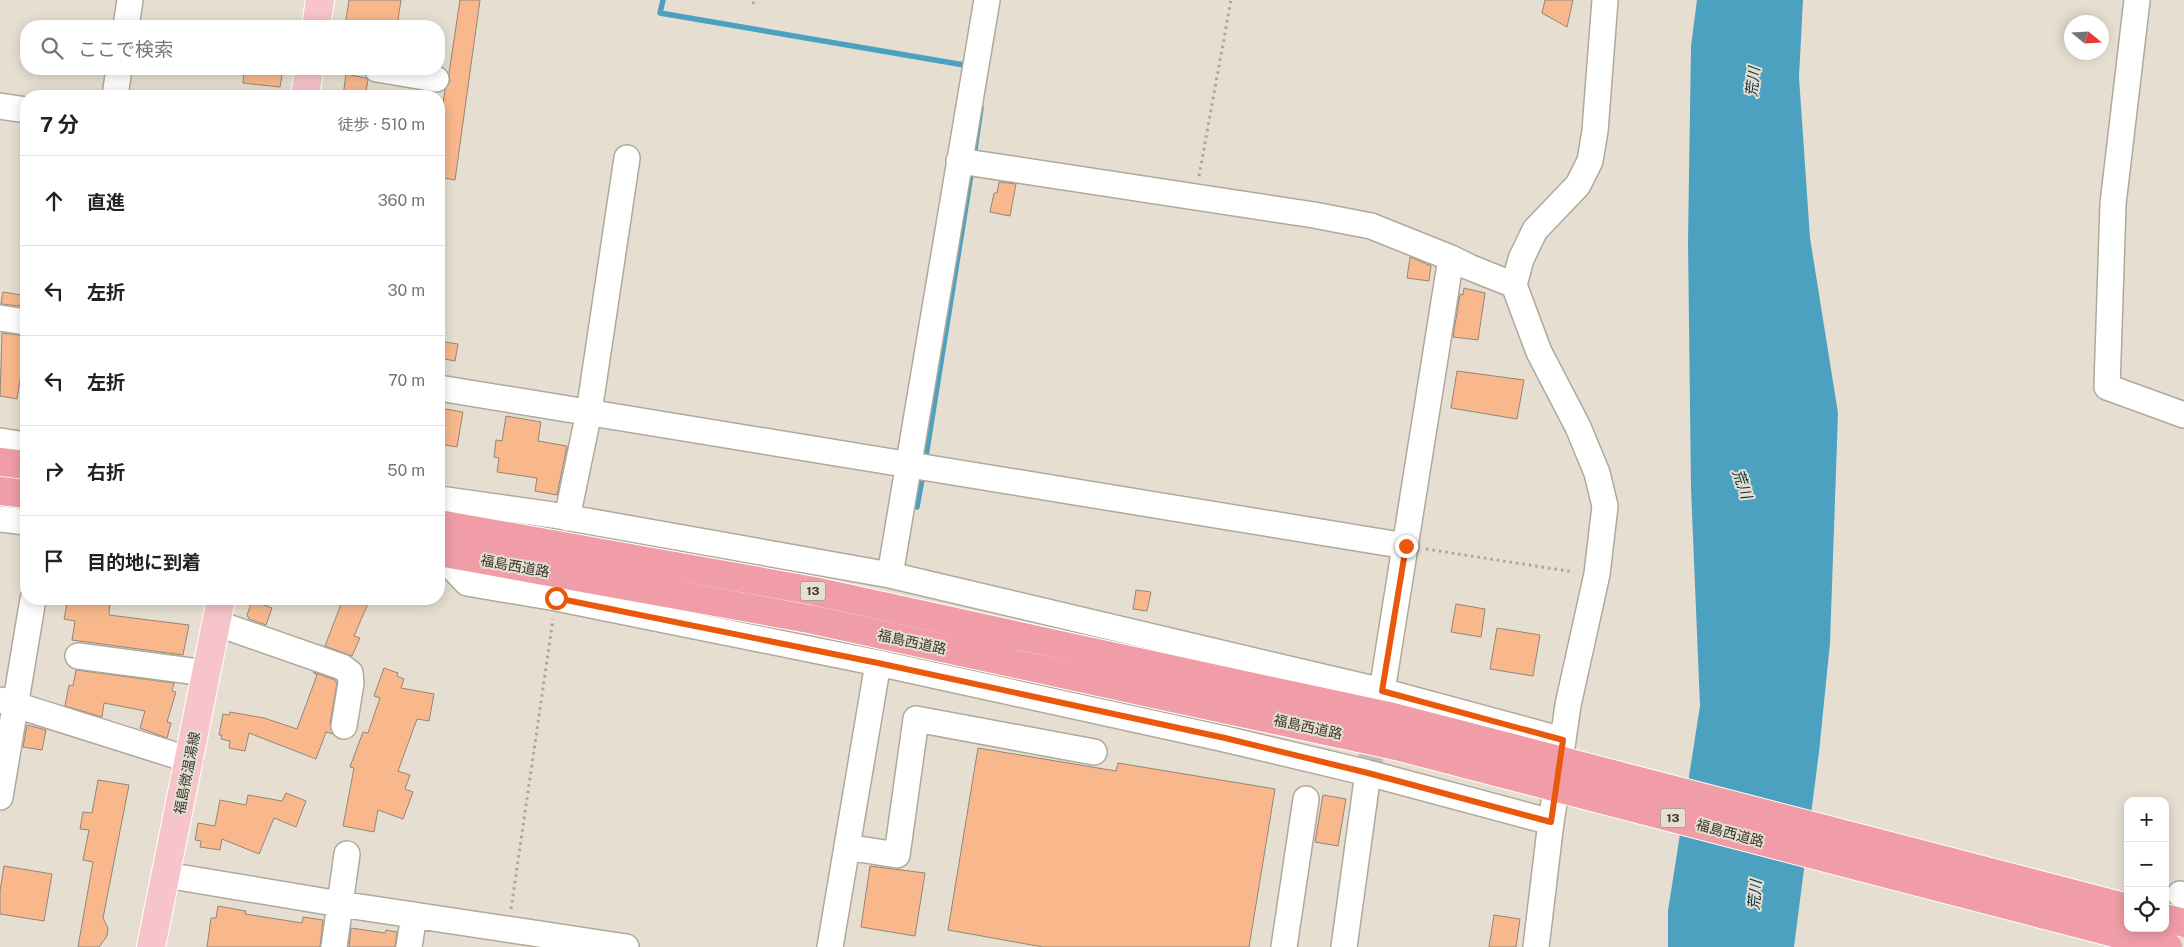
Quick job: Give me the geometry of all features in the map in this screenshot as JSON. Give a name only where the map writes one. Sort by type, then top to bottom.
[{"type":"highway","points":[[0,462],[20,464]]},
{"type":"highway","points":[[0,491],[20,493]]},
{"type":"highway","name":"福島西道路","points":[[445,525],[814,591],[1403,720],[1885,843],[2124,907]]},
{"type":"highway","name":"福島西道路","points":[[445,553],[809,619],[1396,746],[2168,947]]},
{"type":"highway","points":[[2169,919],[2184,922]]},
{"type":"main road","points":[[317,20],[320,0]]},
{"type":"main road","points":[[306,90],[308,75]]},
{"type":"main road","name":"福島微温湯線","points":[[151,947],[190,760],[218,611]]},
{"type":"street","points":[[127,20],[130,0]]},
{"type":"street","points":[[890,575],[987,0]]},
{"type":"street","points":[[1536,947],[1551,822],[1568,705],[1597,574],[1605,506],[1597,473],[1578,426],[1539,352],[1514,285],[1521,260],[1535,230],[1578,185],[1590,161],[1595,131],[1605,0]]},
{"type":"street","points":[[2137,0],[2113,204],[2107,387],[2184,415]]},
{"type":"street","points":[[116,90],[118,75]]},
{"type":"street","points":[[412,75],[436,79]]},
{"type":"street","points":[[0,106],[20,109]]},
{"type":"street","points":[[567,518],[589,412],[627,158]]},
{"type":"street","points":[[959,161],[1371,226],[1414,241],[1469,268],[1514,285]]},
{"type":"street","points":[[1382,691],[1451,258]]},
{"type":"street","points":[[0,318],[20,321]]},
{"type":"street","points":[[445,389],[1406,546]]},
{"type":"street","points":[[0,441],[20,444]]},
{"type":"street","points":[[445,500],[567,518],[890,575],[1382,691],[1563,740]]},
{"type":"street","points":[[0,519],[20,521]]},
{"type":"street","points":[[445,559],[467,583],[556,598],[878,663],[1225,738],[1368,773],[1551,822]]},
{"type":"street","points":[[0,797],[8,703],[32,605]]},
{"type":"street","points":[[218,611],[342,667],[350,673],[351,683],[344,726]]},
{"type":"street","points":[[78,656],[206,673]]},
{"type":"street","points":[[830,947],[878,663]]},
{"type":"street","points":[[8,703],[190,760]]},
{"type":"street","points":[[847,847],[897,855],[916,719],[1094,752]]},
{"type":"street","points":[[1344,947],[1368,773]]},
{"type":"street","points":[[1284,947],[1306,799]]},
{"type":"street","points":[[334,947],[347,854]]},
{"type":"street","points":[[166,875],[414,915],[507,938],[626,947]]},
{"type":"street","points":[[409,947],[414,915]]},
{"type":"path","points":[[1195,197],[1231,0]]},
{"type":"path","points":[[1406,546],[1574,572]]},
{"type":"path","points":[[507,938],[556,598]]},
{"type":"water","name":"荒川","points":[[1697,0],[1803,0],[1799,77],[1810,238],[1838,413],[1830,643],[1819,752],[1794,947],[1668,947],[1668,911],[1700,706],[1691,488],[1688,240],[1691,46]]},
{"type":"building","points":[[349,0],[401,0],[398,20],[346,20]]},
{"type":"building","points":[[460,0],[480,0],[455,180],[445,178],[445,90],[450,81],[449,73]]},
{"type":"building","points":[[1545,0],[1573,0],[1567,27],[1542,13]]},
{"type":"building","points":[[244,75],[282,75],[280,87],[243,83]]},
{"type":"building","points":[[346,75],[366,78],[368,80],[366,90],[344,90]]},
{"type":"building","points":[[999,182],[1016,184],[1010,216],[990,212],[994,193],[997,193]]},
{"type":"building","points":[[1410,257],[1431,266],[1429,281],[1407,278]]},
{"type":"building","points":[[1464,288],[1485,293],[1478,340],[1453,337],[1460,294],[1463,295]]},
{"type":"building","points":[[3,292],[20,295],[20,306],[1,304]]},
{"type":"building","points":[[2,333],[20,335],[20,380],[17,399],[0,396]]},
{"type":"building","points":[[445,342],[458,344],[455,361],[445,359]]},
{"type":"building","points":[[1457,371],[1524,380],[1517,419],[1451,408]]},
{"type":"building","points":[[445,409],[463,412],[457,447],[445,445]]},
{"type":"building","points":[[506,416],[541,422],[538,441],[567,446],[557,495],[535,491],[537,478],[497,472],[499,458],[494,457],[496,440],[502,441]]},
{"type":"building","points":[[1136,590],[1151,592],[1147,611],[1133,609]]},
{"type":"building","points":[[1456,604],[1485,609],[1481,637],[1451,632]]},
{"type":"building","points":[[67,605],[110,605],[109,615],[189,625],[183,655],[72,640],[75,621],[64,619]]},
{"type":"building","points":[[251,605],[263,605],[272,608],[266,625],[249,619],[247,615]]},
{"type":"building","points":[[341,605],[367,605],[354,636],[360,638],[352,656],[325,646]]},
{"type":"building","points":[[1497,628],[1540,635],[1533,676],[1490,669]]},
{"type":"building","points":[[384,668],[398,673],[397,676],[404,679],[401,688],[434,694],[429,721],[417,719],[398,771],[410,775],[405,789],[413,792],[403,819],[378,810],[374,832],[343,826],[354,768],[350,767],[363,732],[368,733],[380,698],[374,696]]},
{"type":"building","points":[[76,670],[174,683],[172,691],[176,692],[167,722],[171,723],[167,738],[140,728],[145,711],[104,703],[102,717],[65,706],[69,685],[73,686]]},
{"type":"building","points":[[313,672],[335,680],[337,683],[330,724],[333,734],[326,732],[316,759],[249,733],[245,751],[229,748],[230,741],[221,739],[222,735],[219,735],[223,714],[229,715],[230,712],[264,718],[297,729],[317,675]]},
{"type":"building","points":[[27,725],[46,730],[42,750],[23,747]]},
{"type":"building","points":[[978,748],[1116,771],[1118,763],[1275,789],[1249,947],[1043,947],[948,930]]},
{"type":"building","points":[[98,780],[129,785],[103,918],[108,928],[107,936],[99,947],[78,947],[93,862],[83,860],[89,830],[80,829],[83,812],[92,813]]},
{"type":"building","points":[[286,793],[306,801],[296,827],[274,818],[259,854],[222,839],[220,850],[200,847],[201,841],[195,840],[198,823],[215,826],[220,800],[246,805],[248,795],[282,801]]},
{"type":"building","points":[[1323,795],[1346,799],[1338,846],[1315,842]]},
{"type":"building","points":[[4,866],[52,874],[44,921],[0,914],[0,891]]},
{"type":"building","points":[[870,866],[925,873],[915,936],[861,927]]},
{"type":"building","points":[[218,906],[246,911],[245,914],[302,923],[303,917],[323,920],[320,947],[207,947],[211,918],[216,918]]},
{"type":"building","points":[[1494,915],[1520,919],[1516,947],[1489,947]]},
{"type":"building","points":[[351,928],[385,933],[386,930],[397,932],[395,947],[349,947]]},
{"type":"waterway","points":[[663,0],[660,13],[970,66]]},
{"type":"waterway","points":[[974,156],[981,108]]},
{"type":"waterway","points":[[925,462],[972,168]]},
{"type":"waterway","points":[[917,507],[923,474]]},
{"type":"tunnel","points":[[1368,773],[1377,721]]},
{"type":"route","points":[[556,598],[878,663],[1225,738],[1368,773],[1551,822],[1563,740],[1382,691],[1406,546]]}]
